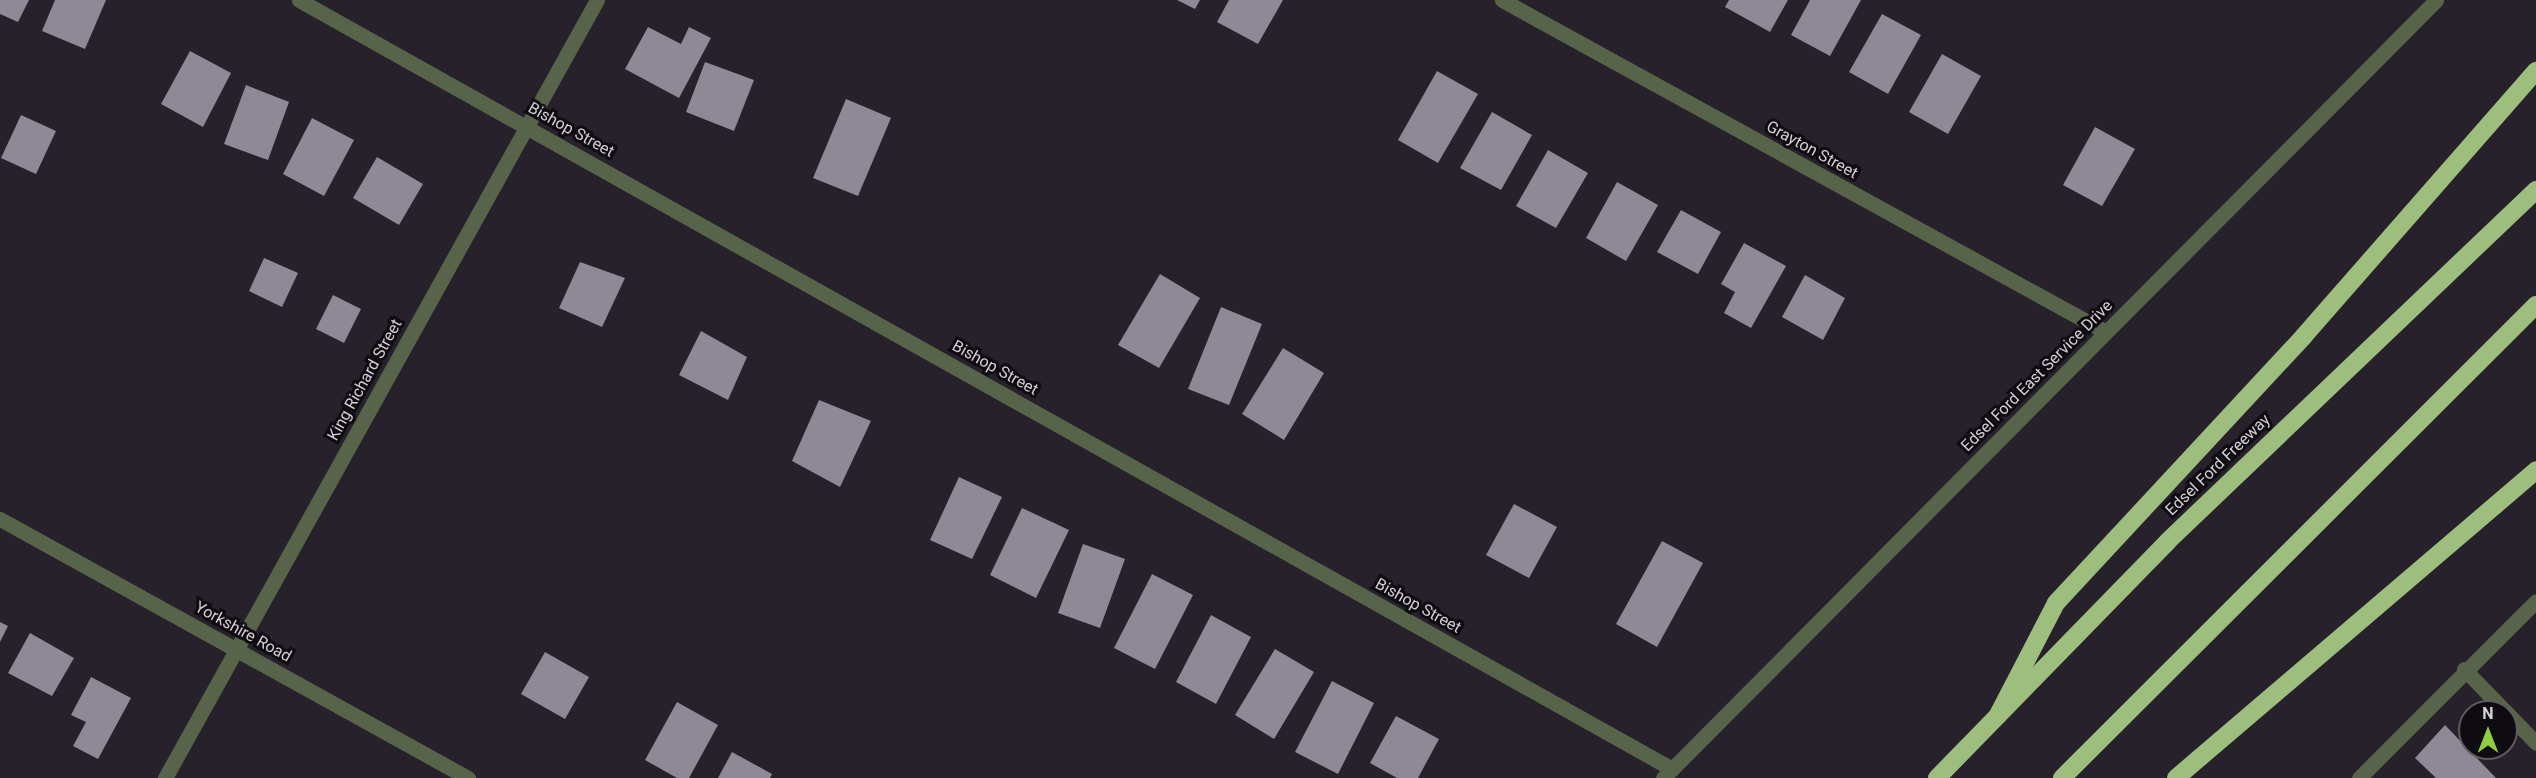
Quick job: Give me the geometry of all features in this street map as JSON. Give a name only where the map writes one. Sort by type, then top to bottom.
[{"type":"highway","points":[[1998,715],[2056,603],[2302,337],[2536,71]]},
{"type":"highway","name":"Edsel Ford Freeway","points":[[1936,778],[2321,392],[2536,190]]},
{"type":"highway","points":[[2061,778],[2536,305]]},
{"type":"highway","points":[[2176,778],[2536,470]]},
{"type":"street","name":"Bishop Street","points":[[299,0],[526,125],[1667,774]]},
{"type":"street","name":"King Richard Street","points":[[165,778],[597,0]]},
{"type":"street","name":"Grayton Street","points":[[1502,0],[2106,332]]},
{"type":"street","name":"Edsel Ford East Service Drive","points":[[1667,774],[2436,0]]},
{"type":"street","name":"Yorkshire Road","points":[[0,519],[468,778]]},
{"type":"street","points":[[2359,778],[2464,669],[2536,602]]},
{"type":"street","points":[[2464,669],[2494,700]]},
{"type":"street","points":[[2518,724],[2536,742]]},
{"type":"building","points":[[0,0],[29,0],[18,22],[0,14]]},
{"type":"building","points":[[55,0],[106,0],[85,49],[42,31]]},
{"type":"building","points":[[1177,0],[1200,0],[1195,9]]},
{"type":"building","points":[[1229,0],[1283,0],[1258,44],[1217,22]]},
{"type":"building","points":[[1729,0],[1788,0],[1770,32],[1725,7]]},
{"type":"building","points":[[1810,0],[1861,0],[1830,56],[1791,35]]},
{"type":"building","points":[[1882,14],[1921,35],[1888,94],[1849,72]]},
{"type":"building","points":[[648,27],[681,44],[689,27],[711,38],[679,98],[625,69]]},
{"type":"building","points":[[190,51],[231,73],[203,127],[161,104]]},
{"type":"building","points":[[1942,54],[1981,76],[1948,134],[1909,112]]},
{"type":"building","points":[[705,62],[754,80],[734,131],[686,112]]},
{"type":"building","points":[[1437,71],[1478,94],[1438,163],[1398,140]]},
{"type":"building","points":[[246,85],[289,102],[268,160],[224,144]]},
{"type":"building","points":[[846,99],[891,118],[858,196],[813,178]]},
{"type":"building","points":[[1492,112],[1532,135],[1501,190],[1460,168]]},
{"type":"building","points":[[21,115],[56,131],[36,174],[1,158]]},
{"type":"building","points":[[312,118],[354,140],[324,196],[283,174]]},
{"type":"building","points":[[2095,127],[2135,149],[2102,206],[2063,185]]},
{"type":"building","points":[[1548,150],[1588,173],[1556,228],[1516,206]]},
{"type":"building","points":[[377,157],[423,184],[399,225],[353,198]]},
{"type":"building","points":[[1617,182],[1658,205],[1626,261],[1586,238]]},
{"type":"building","points":[[1681,210],[1721,232],[1698,274],[1657,252]]},
{"type":"building","points":[[1744,243],[1786,266],[1751,328],[1724,313],[1735,292],[1721,284]]},
{"type":"building","points":[[264,258],[298,273],[282,307],[249,291]]},
{"type":"building","points":[[580,262],[625,278],[602,327],[559,308]]},
{"type":"building","points":[[1160,274],[1200,298],[1159,368],[1118,345]]},
{"type":"building","points":[[1805,275],[1845,298],[1823,340],[1782,317]]},
{"type":"building","points":[[333,295],[361,309],[344,343],[316,329]]},
{"type":"building","points":[[1221,307],[1262,324],[1229,405],[1188,389]]},
{"type":"building","points":[[701,331],[747,357],[728,400],[679,375]]},
{"type":"building","points":[[1283,348],[1324,373],[1284,440],[1242,414]]},
{"type":"building","points":[[819,400],[871,421],[840,487],[792,461]]},
{"type":"building","points":[[959,477],[1002,497],[972,559],[930,540]]},
{"type":"building","points":[[1514,504],[1557,527],[1529,578],[1486,555]]},
{"type":"building","points":[[1022,508],[1069,530],[1036,598],[990,575]]},
{"type":"building","points":[[1662,541],[1703,563],[1657,647],[1616,624]]},
{"type":"building","points":[[1083,544],[1125,559],[1100,628],[1058,613]]},
{"type":"building","points":[[1152,574],[1193,595],[1155,669],[1114,648]]},
{"type":"building","points":[[1211,615],[1251,637],[1216,704],[1176,682]]},
{"type":"building","points":[[0,622],[8,626],[0,642]]},
{"type":"building","points":[[30,633],[74,658],[52,696],[8,673]]},
{"type":"building","points":[[1275,649],[1314,672],[1274,739],[1235,715]]},
{"type":"building","points":[[545,652],[589,677],[565,719],[521,694]]},
{"type":"building","points":[[91,677],[131,698],[98,759],[73,746],[86,722],[71,715]]},
{"type":"building","points":[[1332,681],[1374,703],[1338,774],[1295,752]]},
{"type":"building","points":[[677,702],[718,725],[689,778],[677,778],[645,760]]},
{"type":"building","points":[[1396,716],[1439,739],[1418,778],[1397,778],[1370,763]]},
{"type":"building","points":[[2445,725],[2458,739],[2458,760],[2479,760],[2496,778],[2436,778],[2415,758]]},
{"type":"building","points":[[732,752],[772,774],[770,778],[718,778]]}]
